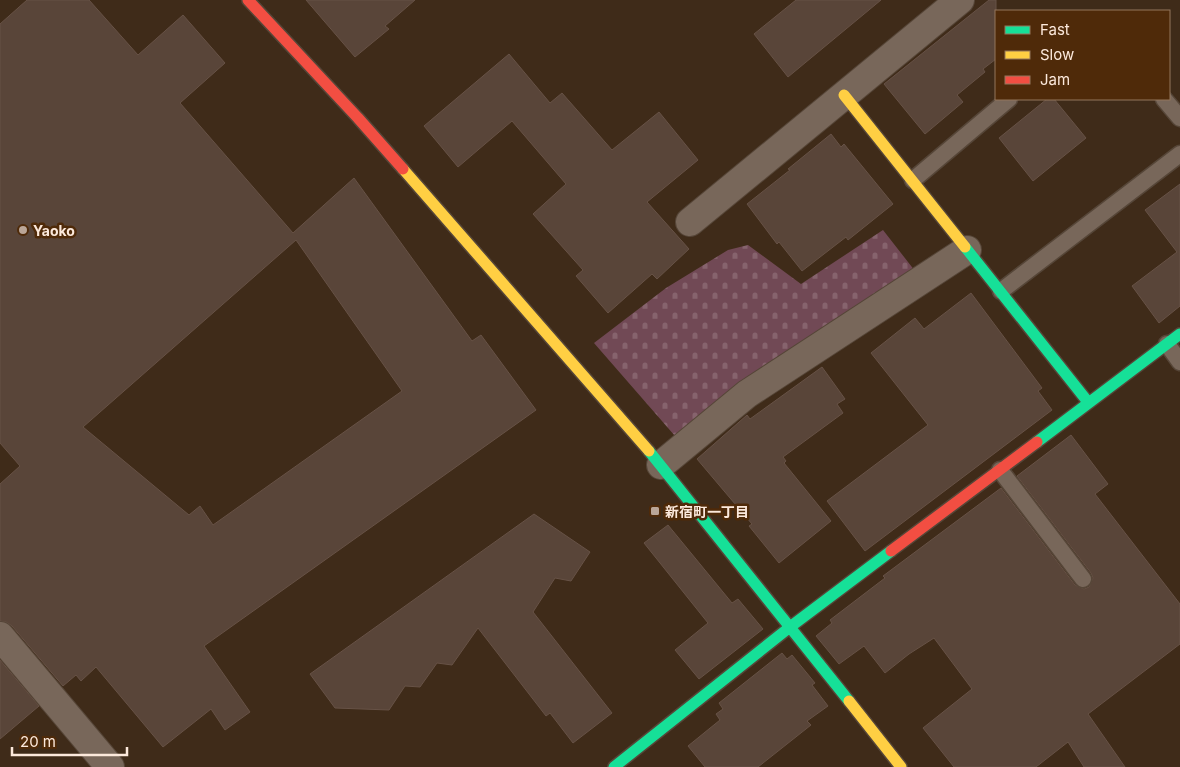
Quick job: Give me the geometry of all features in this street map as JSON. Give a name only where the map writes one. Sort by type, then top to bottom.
[{"type":"street","points":[[248,0],[364,125],[661,465],[901,767]]},
{"type":"street","points":[[690,222],[960,0]]},
{"type":"street","points":[[844,96],[1088,402]]},
{"type":"street","points":[[661,465],[747,394],[967,250]]},
{"type":"street","points":[[614,767],[790,627],[1180,334]]},
{"type":"street","points":[[0,636],[110,767]]},
{"type":"lane","points":[[912,180],[1008,100]]},
{"type":"lane","points":[[1165,100],[1180,118]]},
{"type":"lane","points":[[1001,291],[1180,154]]},
{"type":"lane","points":[[1167,344],[1180,362]]},
{"type":"lane","points":[[1000,470],[1083,579]]},
{"type":"green space","points":[[883,230],[915,271],[675,436],[594,343],[666,288],[728,250],[748,245],[801,284]]},
{"type":"building","points":[[27,0],[89,0],[138,55],[183,15],[225,63],[180,103],[293,233],[354,178],[472,341],[481,335],[536,410],[204,646],[250,712],[225,730],[211,709],[163,747],[96,667],[81,681],[76,675],[63,686],[12,626],[0,621],[0,484],[20,466],[0,443],[0,24]],"holes":[[[296,240],[402,391],[213,525],[200,506],[189,515],[83,427]]]},
{"type":"building","points":[[306,0],[415,0],[385,26],[389,29],[355,57]]},
{"type":"building","points":[[796,0],[881,0],[788,77],[754,34]]},
{"type":"building","points":[[989,0],[996,0],[995,60],[983,69],[985,72],[957,95],[963,102],[925,134],[884,84]]},
{"type":"building","points":[[509,54],[550,103],[562,93],[612,150],[659,112],[698,160],[647,202],[689,249],[657,279],[652,274],[608,313],[576,276],[583,270],[533,214],[566,184],[512,121],[458,167],[424,126]]},
{"type":"building","points":[[1046,100],[1055,100],[1086,138],[1033,181],[999,138]]},
{"type":"building","points":[[831,134],[841,147],[844,144],[893,204],[848,240],[846,237],[802,271],[779,242],[777,244],[747,204]]},
{"type":"building","points":[[1180,184],[1180,306],[1159,323],[1132,286],[1177,252],[1145,210]]},
{"type":"building","points":[[971,293],[1042,388],[1038,391],[1052,410],[865,551],[827,501],[928,425],[871,353],[915,318],[924,329]]},
{"type":"building","points":[[822,367],[845,399],[837,404],[843,413],[783,457],[786,461],[784,463],[831,521],[779,563],[749,526],[752,524],[697,459],[747,415],[750,419]]},
{"type":"building","points":[[1071,435],[1108,484],[1095,494],[1180,604],[1180,644],[1088,714],[1125,767],[1084,767],[1068,742],[1036,767],[954,767],[923,728],[972,689],[934,638],[909,654],[885,673],[864,646],[839,664],[816,636],[832,623],[830,620],[885,578],[883,576],[1001,488],[1075,585],[1084,589],[1089,587],[1093,578],[1091,573],[1017,476]]},
{"type":"building","points":[[534,514],[590,552],[571,581],[555,578],[533,612],[612,713],[573,743],[550,713],[546,716],[478,628],[452,665],[437,663],[420,687],[405,686],[389,710],[335,708],[310,674]]},
{"type":"building","points":[[668,525],[732,603],[738,599],[763,629],[699,679],[675,650],[708,623],[644,543]]},
{"type":"building","points":[[782,653],[787,659],[792,655],[815,683],[812,685],[828,706],[807,721],[811,725],[758,767],[705,767],[688,746],[720,720],[716,714],[723,709],[719,703]]},
{"type":"building","points":[[0,660],[39,706],[0,739]]},
{"type":"traffic: fast","points":[[965,247],[1088,402]]},
{"type":"traffic: fast","points":[[1037,442],[1180,334]]},
{"type":"traffic: fast","points":[[649,451],[849,701]]},
{"type":"traffic: fast","points":[[614,767],[790,627],[891,551]]},
{"type":"traffic: slow","points":[[844,95],[965,247]]},
{"type":"traffic: slow","points":[[403,169],[649,451]]},
{"type":"traffic: slow","points":[[849,701],[901,767]]},
{"type":"traffic: jam","points":[[248,0],[403,169]]},
{"type":"traffic: jam","points":[[891,551],[1037,442]]},
{"type":"place","name":"Yaoko","points":[[23,230]]},
{"type":"place","name":"新宿町一丁目","points":[[655,511]]}]
